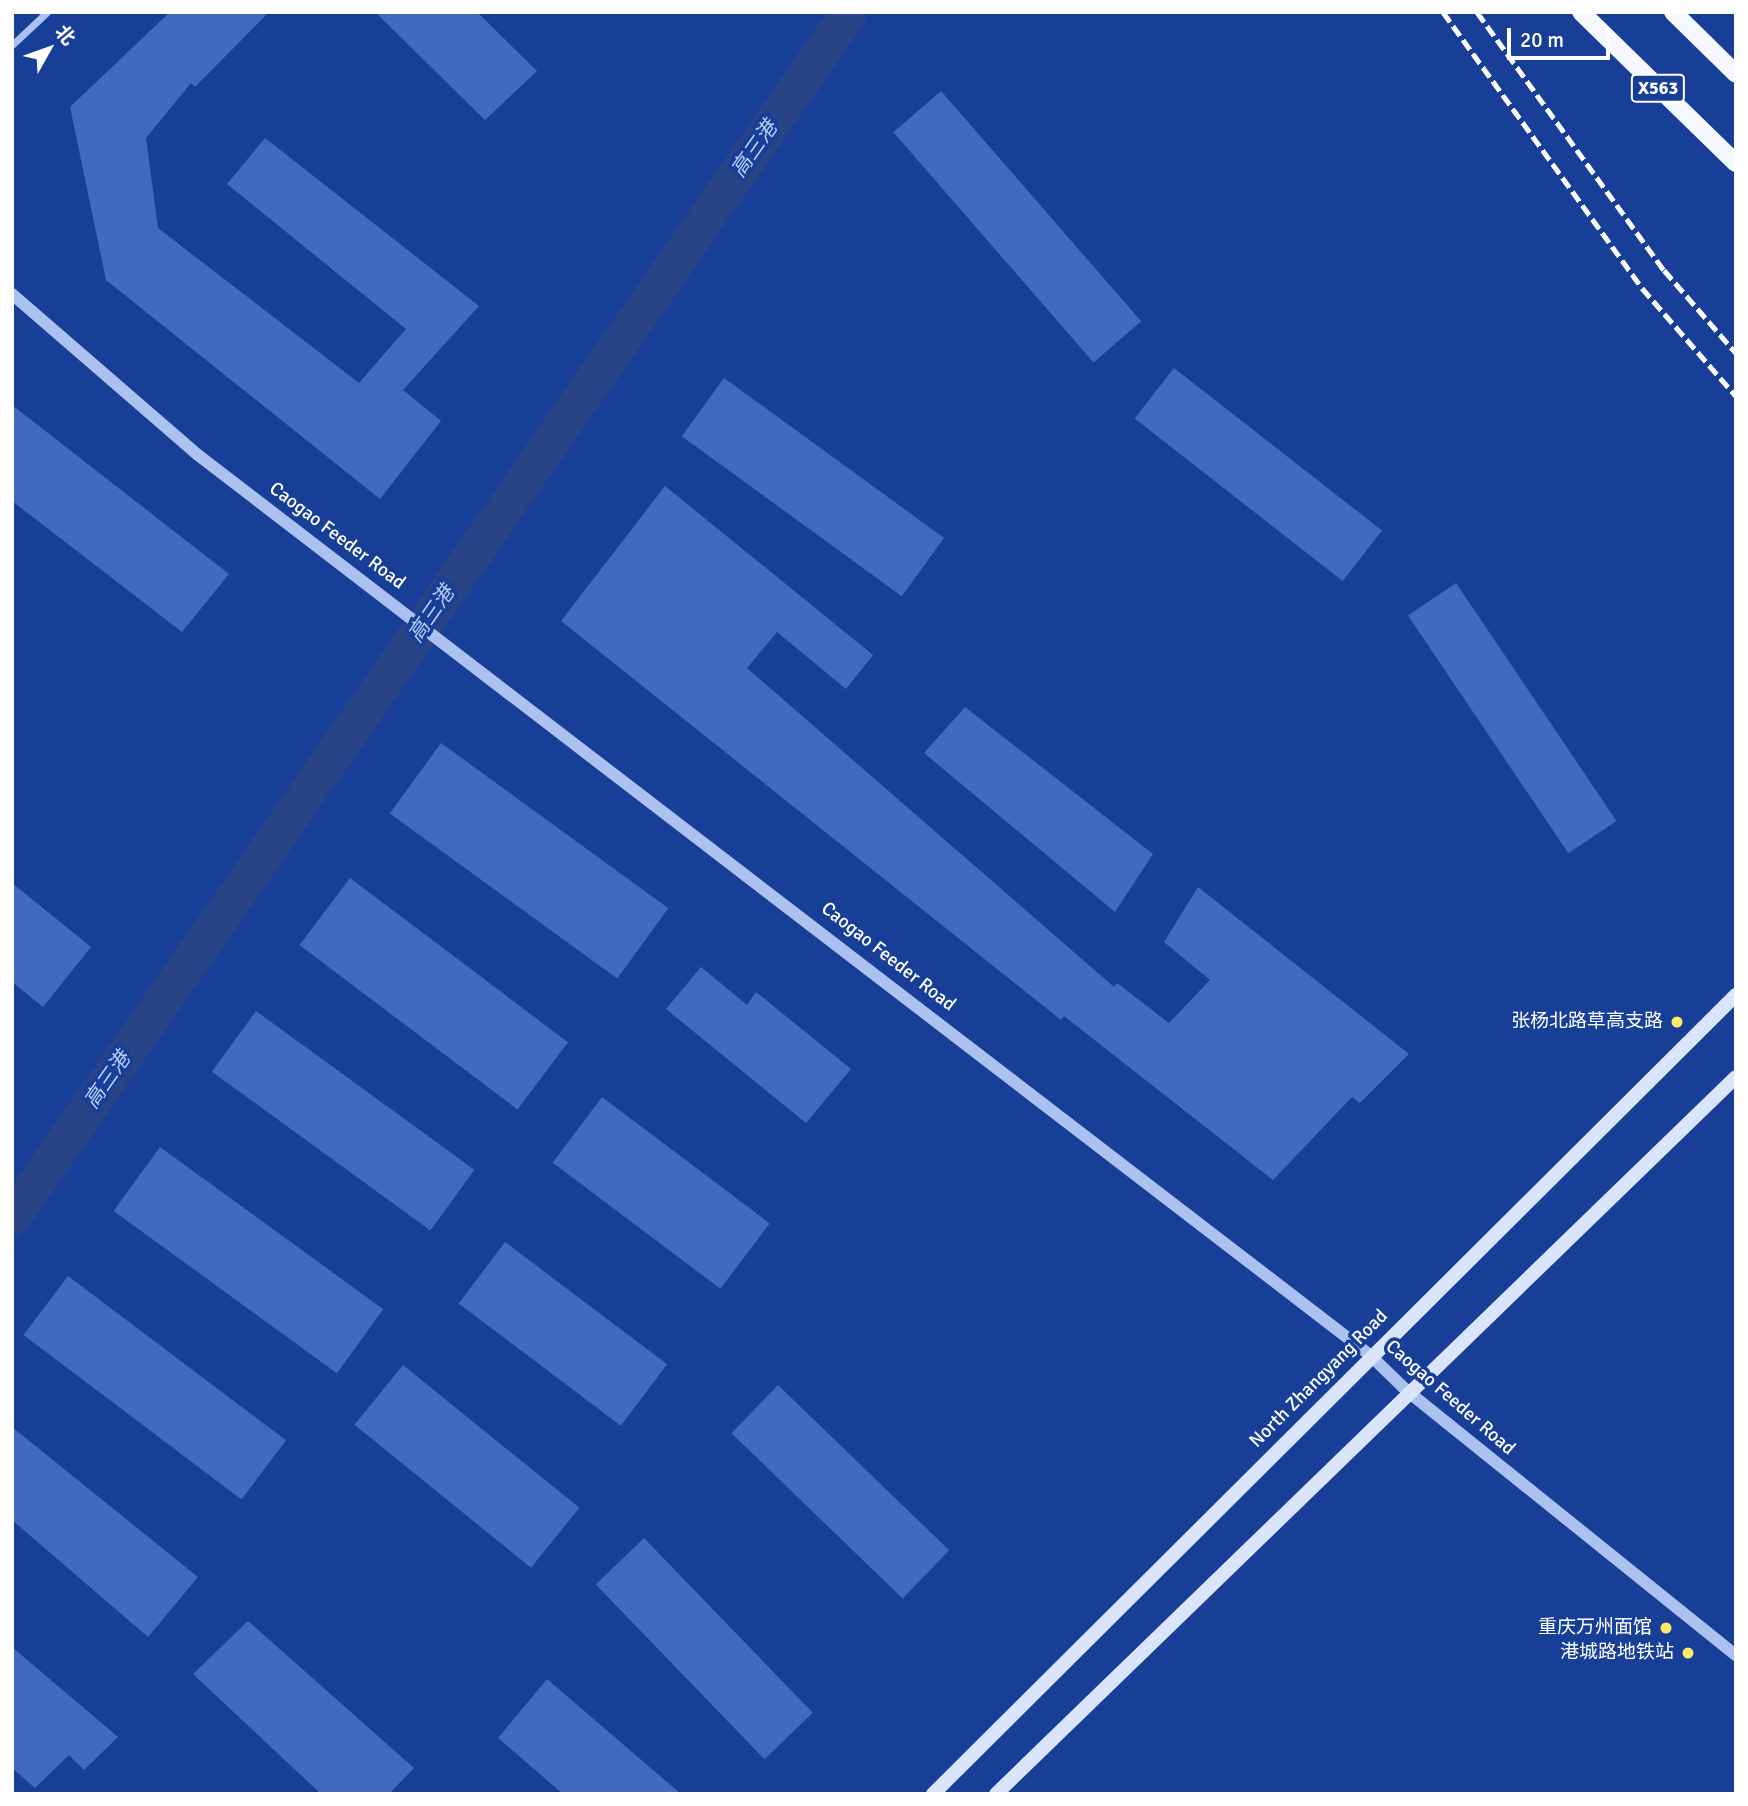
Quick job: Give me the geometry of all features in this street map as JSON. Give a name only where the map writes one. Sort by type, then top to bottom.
[{"type":"main road","name":"X563","points":[[1581,12],[1736,163]]},
{"type":"main road","points":[[1673,12],[1736,74]]},
{"type":"main road","name":"North Zhangyang Road","points":[[933,1794],[1370,1354],[1736,995]]},
{"type":"main road","points":[[996,1794],[1406,1391],[1736,1077]]},
{"type":"street","points":[[12,45],[47,12]]},
{"type":"street","name":"Caogao Feeder Road","points":[[12,294],[198,455],[356,576],[464,654],[1370,1354],[1406,1391],[1736,1655]]},
{"type":"building","points":[[170,12],[269,12],[195,87],[191,83],[146,138],[158,228],[359,383],[406,329],[227,184],[265,138],[479,306],[403,390],[441,421],[380,499],[106,280],[70,107]]},
{"type":"building","points":[[375,12],[477,12],[537,71],[485,120]]},
{"type":"building","points":[[941,91],[1141,321],[1094,363],[893,132]]},
{"type":"building","points":[[1174,368],[1382,531],[1343,581],[1135,418]]},
{"type":"building","points":[[724,378],[944,538],[902,596],[682,436]]},
{"type":"building","points":[[12,405],[229,574],[182,632],[12,501]]},
{"type":"building","points":[[665,486],[873,655],[846,689],[777,632],[747,668],[1114,987],[1117,983],[1169,1023],[1210,980],[1164,942],[1198,887],[1409,1054],[1360,1103],[1352,1097],[1273,1180],[1064,1016],[1061,1020],[561,621]]},
{"type":"building","points":[[1456,583],[1616,821],[1568,853],[1408,615]]},
{"type":"building","points":[[965,707],[1153,854],[1115,912],[924,753]]},
{"type":"building","points":[[441,743],[668,908],[617,979],[390,813]]},
{"type":"building","points":[[350,878],[568,1042],[517,1109],[299,945]]},
{"type":"building","points":[[12,883],[91,947],[43,1007],[12,982]]},
{"type":"building","points":[[701,967],[747,1005],[756,992],[851,1069],[806,1123],[666,1009]]},
{"type":"building","points":[[256,1011],[474,1170],[430,1230],[212,1072]]},
{"type":"building","points":[[602,1097],[770,1223],[720,1289],[553,1162]]},
{"type":"building","points":[[160,1147],[383,1309],[337,1373],[114,1211]]},
{"type":"building","points":[[505,1242],[667,1364],[621,1426],[459,1303]]},
{"type":"building","points":[[68,1276],[286,1440],[241,1499],[23,1335]]},
{"type":"building","points":[[403,1365],[579,1508],[531,1568],[355,1425]]},
{"type":"building","points":[[778,1385],[949,1550],[903,1599],[731,1433]]},
{"type":"building","points":[[12,1427],[198,1577],[148,1637],[12,1520]]},
{"type":"building","points":[[644,1538],[813,1713],[765,1759],[596,1585]]},
{"type":"building","points":[[248,1621],[414,1768],[389,1794],[321,1794],[193,1674]]},
{"type":"building","points":[[12,1647],[118,1737],[84,1770],[69,1755],[35,1788],[12,1768]]},
{"type":"building","points":[[547,1679],[681,1794],[563,1794],[498,1738]]},
{"type":"waterway","name":"高三港","points":[[12,1217],[849,12]]},
{"type":"railway","points":[[1443,12],[1642,288],[1736,396]]},
{"type":"railway","points":[[1477,12],[1664,270],[1736,353]]},
{"type":"place","name":"张杨北路草高支路","points":[[1677,1022]]},
{"type":"place","name":"重庆万州面馆","points":[[1666,1628]]},
{"type":"place","name":"港城路地铁站","points":[[1688,1653]]}]
